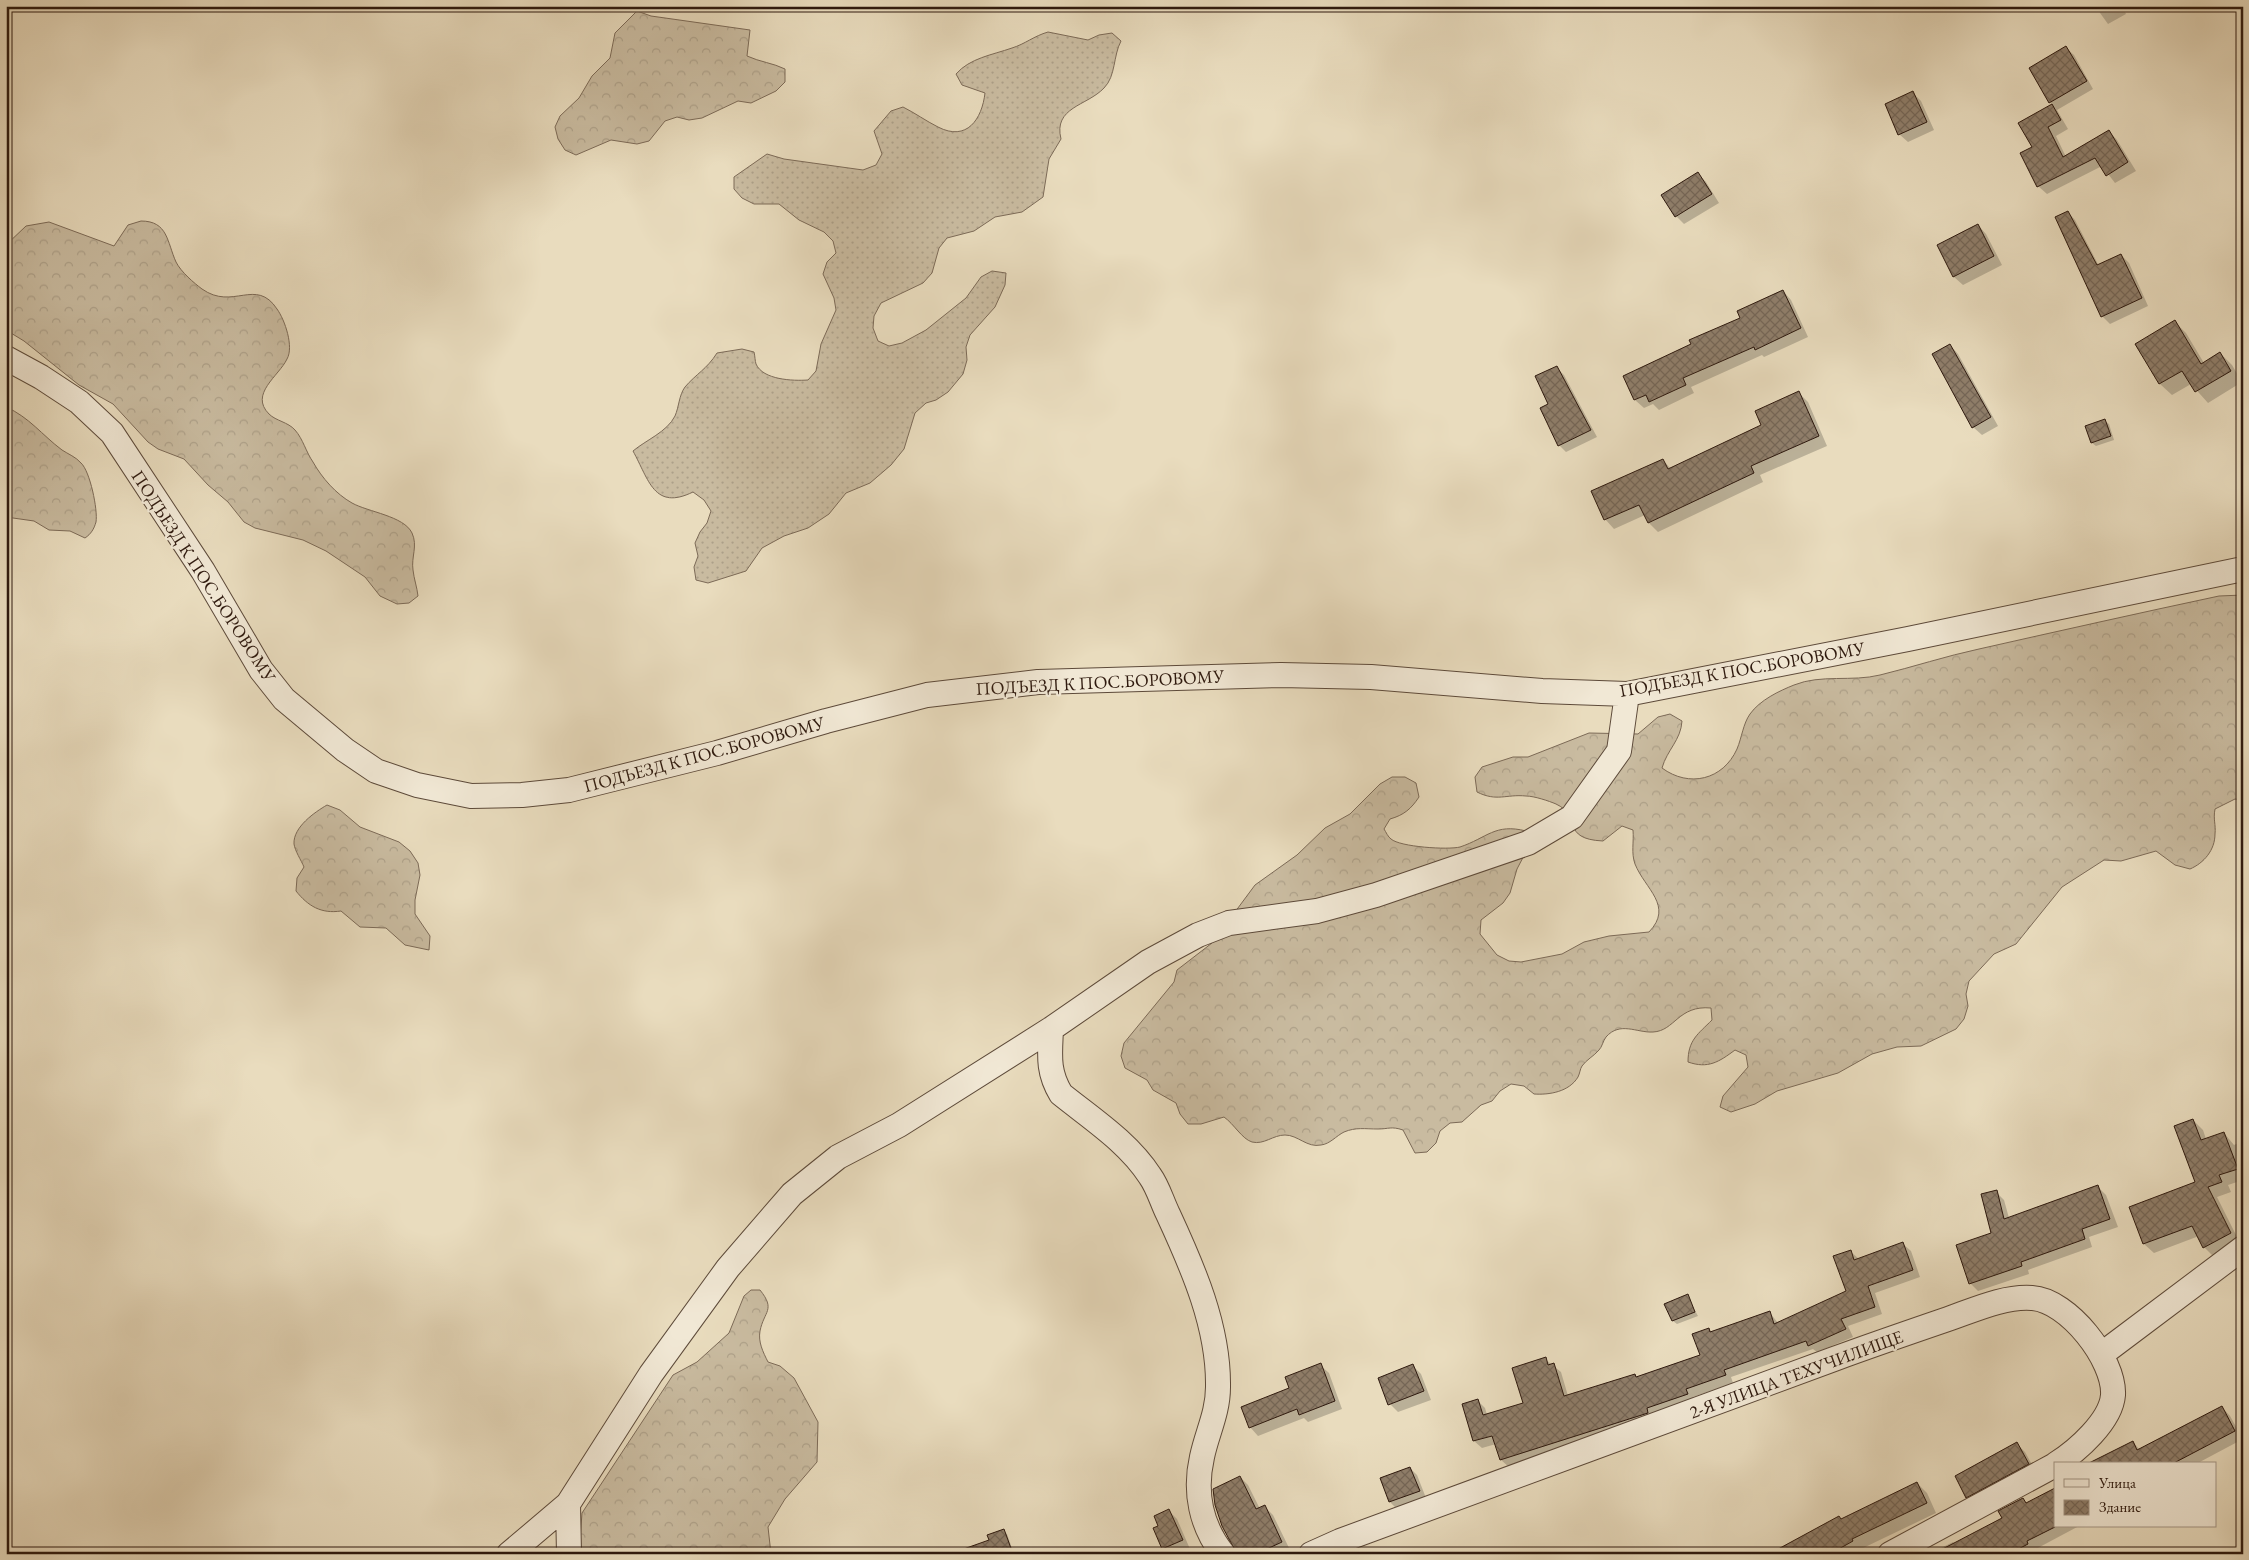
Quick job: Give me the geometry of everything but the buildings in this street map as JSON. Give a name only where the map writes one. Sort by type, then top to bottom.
[{"type":"street","name":"ПОДЪЕЗД К ПОС.БОРОВОМУ","points":[[6,358],[41,377],[79,402],[112,433],[203,571],[261,670],[284,699],[345,750],[376,771],[416,786],[471,796],[522,795],[569,790],[717,753],[826,721],[927,695],[1038,682],[1282,675],[1371,677],[1542,691],[1627,694],[1898,641],[2243,569]]},
{"type":"street","points":[[509,1554],[568,1504],[651,1374],[728,1268],[792,1194],[838,1157],[899,1125],[1050,1029],[1148,962],[1198,934],[1229,923],[1317,911],[1376,895],[1528,843],[1572,817],[1619,751],[1627,694]]},
{"type":"street","points":[[1050,1029],[1050,1070],[1060,1094],[1126,1147],[1151,1176],[1177,1232],[1211,1322],[1218,1356],[1218,1388],[1216,1412],[1202,1458],[1199,1493],[1201,1512],[1208,1531],[1223,1554]]},
{"type":"street","points":[[2059,1462],[2069,1456],[2087,1439],[2106,1415],[2112,1402],[2112,1376],[2102,1354],[2243,1248]]},
{"type":"street","name":"2-Я УЛИЦА ТЕХУЧИЛИЩЕ","points":[[1311,1554],[1340,1541],[1882,1342],[2001,1302],[2035,1298],[2054,1304],[2102,1354]]},
{"type":"street","points":[[1890,1554],[2054,1465]]},
{"type":"street","points":[[568,1504],[569,1554]]},
{"type":"green space","points":[[637,11],[651,16],[750,30],[747,56],[785,69],[785,82],[776,91],[751,103],[738,101],[702,118],[689,120],[677,117],[665,121],[649,141],[637,144],[611,140],[576,155],[565,150],[558,139],[555,127],[560,116],[579,98],[592,76],[610,58],[615,33]]},
{"type":"green space","points":[[1048,32],[1088,40],[1099,35],[1112,33],[1121,41],[1113,72],[1108,83],[1097,94],[1073,108],[1062,120],[1060,128],[1061,139],[1049,159],[1043,197],[1022,212],[995,217],[974,231],[947,238],[939,248],[932,273],[923,283],[881,303],[874,316],[873,328],[878,341],[889,346],[902,343],[926,330],[966,298],[981,277],[992,271],[1006,273],[1005,285],[995,307],[970,335],[966,347],[967,360],[963,374],[948,392],[936,400],[926,403],[915,413],[904,449],[891,465],[870,483],[846,493],[829,514],[808,528],[784,536],[762,548],[746,571],[708,583],[696,580],[694,567],[698,556],[695,543],[707,523],[711,511],[704,500],[693,492],[680,497],[669,498],[654,490],[633,451],[667,427],[675,416],[685,387],[717,353],[742,349],[754,352],[756,364],[765,373],[787,380],[808,380],[816,371],[821,344],[836,310],[834,298],[823,274],[827,262],[836,253],[833,241],[824,232],[799,220],[779,204],[754,204],[742,198],[734,189],[734,177],[767,154],[784,159],[863,170],[876,165],[882,154],[874,131],[891,111],[903,107],[948,131],[957,132],[965,130],[976,119],[985,93],[962,85],[956,74],[968,64]]},
{"type":"green space","points":[[141,221],[150,222],[162,229],[178,266],[202,289],[213,295],[224,297],[261,295],[269,300],[277,309],[288,334],[290,348],[287,359],[267,385],[262,399],[264,407],[269,414],[295,430],[321,474],[340,495],[359,506],[394,518],[408,527],[414,538],[413,573],[418,596],[409,603],[397,604],[380,596],[365,577],[326,551],[303,540],[255,528],[244,522],[228,502],[208,485],[184,459],[158,449],[148,442],[113,404],[79,385],[24,341],[6,330],[6,245],[26,226],[49,222],[114,246],[128,225]]},
{"type":"green space","points":[[6,407],[29,421],[62,450],[77,459],[84,467],[93,491],[96,509],[96,522],[89,535],[85,538],[70,531],[49,530],[34,521],[6,517]]},
{"type":"green space","points":[[2243,595],[2243,800],[2235,799],[2215,809],[2215,831],[2211,851],[2204,860],[2190,869],[2175,865],[2156,851],[2121,861],[2104,860],[2062,887],[2016,944],[1994,954],[1969,981],[1966,994],[1968,1006],[1964,1019],[1956,1029],[1921,1046],[1897,1047],[1872,1054],[1838,1073],[1777,1091],[1755,1104],[1731,1112],[1720,1107],[1723,1096],[1748,1067],[1746,1055],[1735,1050],[1713,1063],[1702,1065],[1688,1062],[1688,1054],[1692,1043],[1712,1020],[1711,1008],[1700,1008],[1684,1014],[1660,1031],[1647,1032],[1623,1029],[1611,1032],[1599,1050],[1581,1067],[1578,1077],[1569,1086],[1558,1092],[1534,1094],[1524,1086],[1511,1084],[1500,1091],[1492,1101],[1481,1105],[1462,1122],[1450,1123],[1440,1131],[1436,1143],[1427,1152],[1415,1153],[1403,1130],[1396,1128],[1353,1129],[1344,1132],[1327,1143],[1311,1145],[1285,1135],[1261,1142],[1252,1142],[1245,1138],[1224,1117],[1201,1124],[1188,1124],[1180,1114],[1176,1103],[1153,1090],[1147,1080],[1125,1068],[1121,1056],[1124,1043],[1174,982],[1177,970],[1212,943],[1255,885],[1297,855],[1325,828],[1350,814],[1380,784],[1392,777],[1405,777],[1416,783],[1419,797],[1407,811],[1390,819],[1384,829],[1390,838],[1396,842],[1424,847],[1454,848],[1499,830],[1515,829],[1526,831],[1529,846],[1517,869],[1510,893],[1503,903],[1481,920],[1480,934],[1497,955],[1509,961],[1521,962],[1562,954],[1584,942],[1609,936],[1649,932],[1656,923],[1659,914],[1658,906],[1639,873],[1634,860],[1633,830],[1622,826],[1603,841],[1581,836],[1576,832],[1564,809],[1556,804],[1529,796],[1490,797],[1477,792],[1475,777],[1482,767],[1513,757],[1528,757],[1589,733],[1638,734],[1658,717],[1670,714],[1682,721],[1681,728],[1662,768],[1683,778],[1704,778],[1723,768],[1731,760],[1737,749],[1746,722],[1754,709],[1770,696],[1794,685],[1815,680],[1880,675],[1967,652],[2129,615],[2219,596]]},
{"type":"green space","points":[[327,805],[340,810],[360,827],[399,842],[410,851],[418,863],[420,875],[415,900],[415,914],[430,936],[429,950],[405,945],[386,928],[360,927],[341,911],[334,912],[316,908],[305,901],[296,891],[297,878],[304,867],[294,844],[297,832],[306,821]]},
{"type":"green space","points":[[751,1290],[760,1290],[768,1306],[760,1331],[760,1339],[761,1347],[768,1362],[780,1366],[794,1378],[818,1422],[817,1462],[785,1499],[768,1527],[771,1554],[579,1554],[582,1513],[673,1375],[697,1362],[729,1333],[744,1296]]}]
